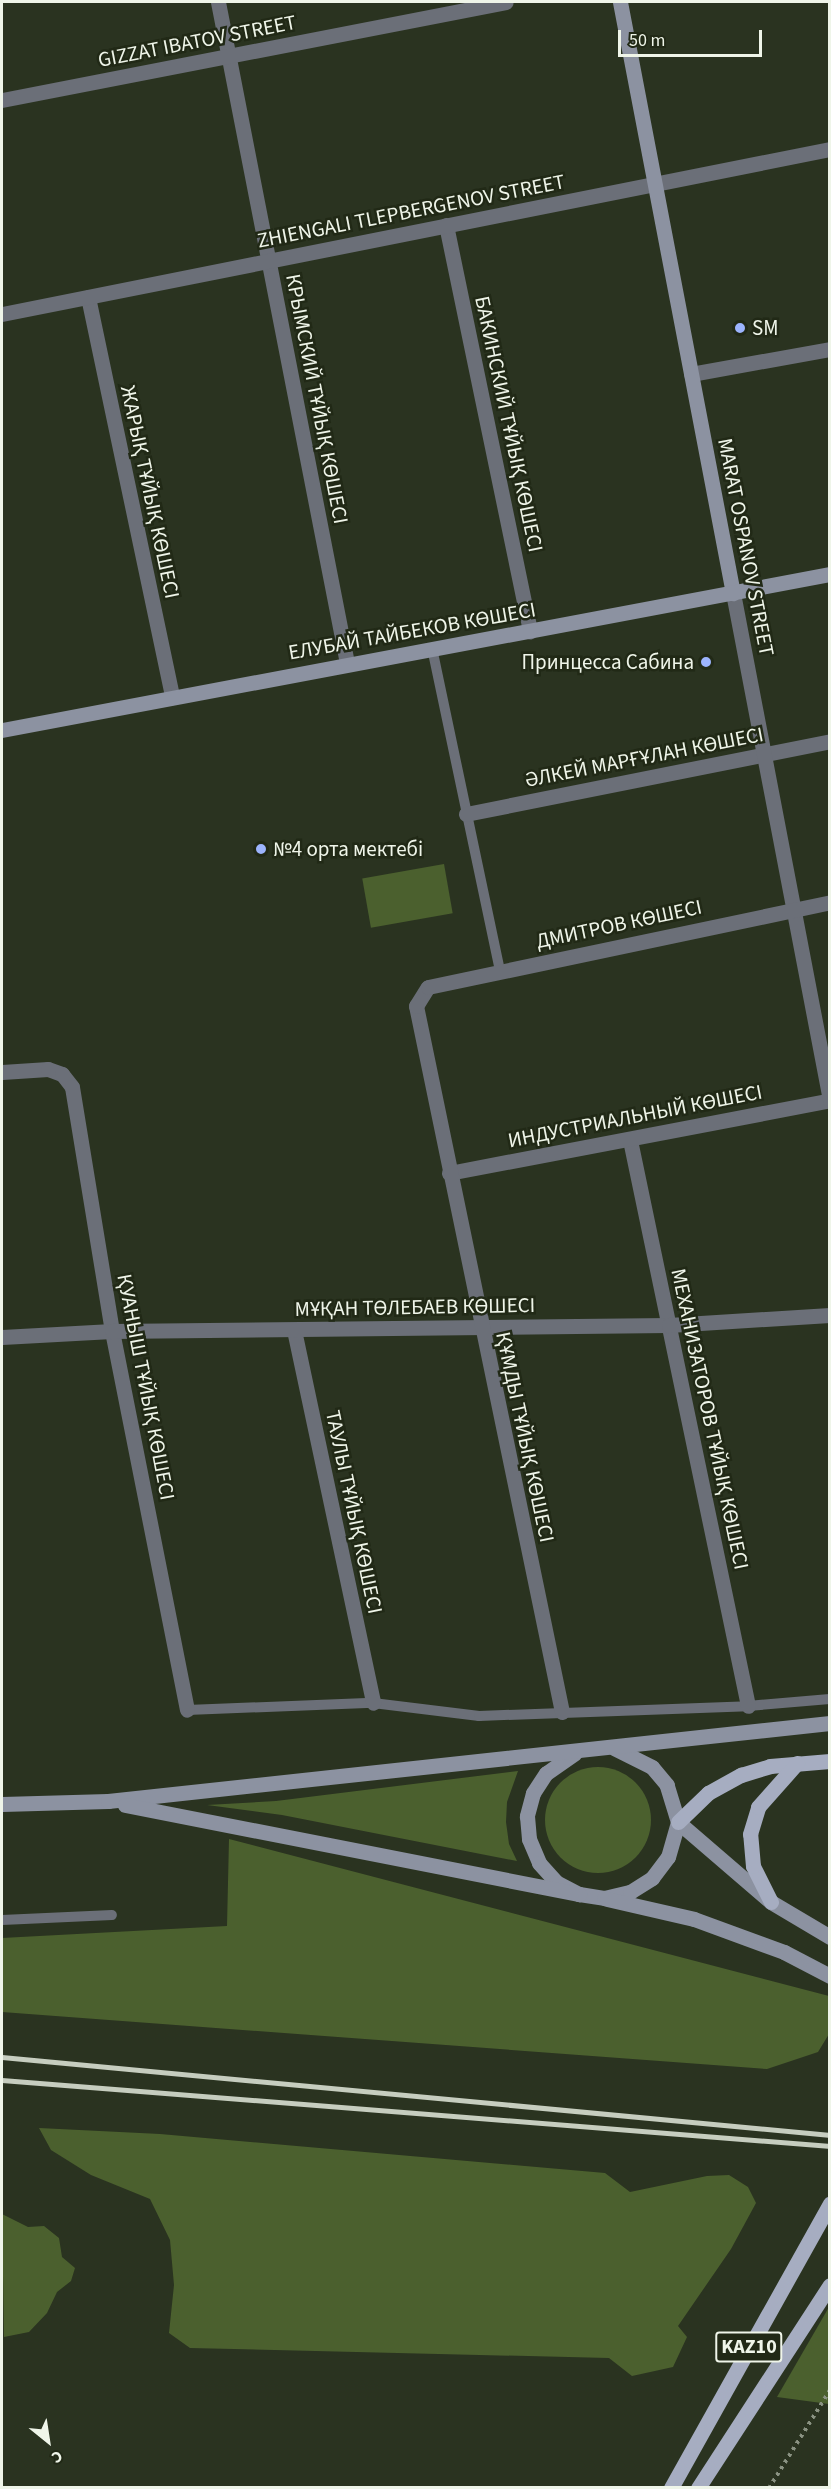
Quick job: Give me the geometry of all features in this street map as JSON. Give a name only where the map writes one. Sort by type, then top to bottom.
[{"type":"main road","name":"MARAT OSPANOV STREET","points":[[620,2],[733,592]]},
{"type":"main road","name":"ЕЛУБАЙ ТАЙБЕКОВ КӨШЕСІ","points":[[2,730],[347,663],[830,574]]},
{"type":"main road","points":[[2,1804],[108,1801],[830,1723]]},
{"type":"main road","points":[[609,1747],[632,1754],[652,1767],[667,1785],[678,1822],[771,1902],[830,1936]]},
{"type":"main road","points":[[579,1894],[556,1882],[539,1863],[529,1839],[527,1816],[533,1793],[546,1773],[564,1758],[586,1749]]},
{"type":"main road","points":[[604,1898],[630,1892],[652,1878],[668,1857],[678,1822],[708,1793],[741,1775],[797,1763],[830,1761]]},
{"type":"main road","points":[[771,1902],[753,1866],[750,1834],[758,1807],[797,1763]]},
{"type":"main road","points":[[108,1801],[296,1835],[604,1898],[694,1919],[784,1952],[830,1976]]},
{"type":"main road","name":"KAZ10","points":[[671,2487],[828,2205]]},
{"type":"main road","name":"KAZ10","points":[[698,2487],[830,2285]]},
{"type":"street","name":"КРЫМСКИЙ ТҰЙЫҚ КӨШЕСІ","points":[[218,2],[347,663]]},
{"type":"street","name":"GIZZAT IBATOV STREET","points":[[2,100],[506,2]]},
{"type":"street","name":"ZHIENGALI TLEPBERGENOV STREET","points":[[2,314],[830,149]]},
{"type":"street","name":"БАКИНСКИЙ ТҰЙЫҚ КӨШЕСІ","points":[[446,225],[530,631]]},
{"type":"street","name":"ЖАРЫҚ ТҰЙЫҚ КӨШЕСІ","points":[[88,297],[172,697]]},
{"type":"street","points":[[691,374],[830,349]]},
{"type":"street","name":"MARAT OSPANOV STREET","points":[[733,592],[830,1100]]},
{"type":"street","name":"ӘЛКЕЙ МАРҒҰЛАН КӨШЕСІ","points":[[466,814],[830,741]]},
{"type":"street","name":"ДМИТРОВ КӨШЕСІ","points":[[420,994],[428,987],[500,970],[830,902]]},
{"type":"street","name":"ҚҰМДЫ ТҰЙЫҚ КӨШЕСІ","points":[[420,994],[416,1006],[449,1173],[562,1712]]},
{"type":"street","name":"ҚУАНЫШ ТҰЙЫҚ КӨШЕСІ","points":[[2,1072],[48,1069],[62,1074],[72,1088],[112,1331],[187,1710]]},
{"type":"street","name":"ИНДУСТРИАЛЬНЫЙ КӨШЕСІ","points":[[449,1173],[830,1100]]},
{"type":"street","name":"МЕХАНИЗАТОРОВ ТҰЙЫҚ КӨШЕСІ","points":[[630,1140],[748,1706]]},
{"type":"street","name":"МҰҚАН ТӨЛЕБАЕВ КӨШЕСІ","points":[[2,1337],[112,1331],[669,1325],[830,1315]]},
{"type":"street","name":"ТАУЛЫ ТҰЙЫҚ КӨШЕСІ","points":[[294,1330],[373,1703]]},
{"type":"lane","points":[[432,648],[500,970]]},
{"type":"lane","points":[[187,1710],[373,1703],[478,1716],[748,1706],[830,1699]]},
{"type":"lane","points":[[2,1920],[112,1915]]},
{"type":"path","points":[[769,2487],[830,2390]]},
{"type":"green space","points":[[444,864],[453,913],[371,928],[362,878]]},
{"type":"green space","points":[[598,1767],[618,1771],[635,1783],[647,1800],[651,1820],[647,1840],[635,1857],[618,1869],[598,1873],[578,1869],[561,1857],[549,1840],[545,1820],[549,1800],[561,1783],[578,1771]]},
{"type":"green space","points":[[518,1771],[507,1802],[506,1822],[509,1844],[517,1861],[282,1815],[207,1805],[276,1801]]},
{"type":"green space","points":[[229,1839],[829,1996],[829,2034],[818,2052],[767,2069],[2,2012],[2,1938],[227,1926]]},
{"type":"green space","points":[[39,2128],[160,2134],[605,2173],[630,2192],[707,2176],[729,2175],[748,2187],[756,2203],[731,2249],[678,2326],[687,2337],[673,2367],[632,2376],[609,2358],[190,2348],[169,2333],[174,2285],[170,2240],[150,2199],[91,2175],[51,2150]]},
{"type":"green space","points":[[2,2214],[28,2227],[44,2226],[59,2238],[62,2257],[75,2268],[71,2281],[57,2292],[47,2313],[29,2332],[4,2337]]},
{"type":"green space","points":[[829,2307],[829,2404],[777,2397]]},
{"type":"railway","points":[[2,2057],[830,2135]]},
{"type":"railway","points":[[2,2080],[830,2146]]},
{"type":"place","name":"SM","points":[[740,328]]},
{"type":"place","name":"Принцесса Сабина","points":[[706,662]]},
{"type":"place","name":"№4 орта мектебі","points":[[261,849]]}]
